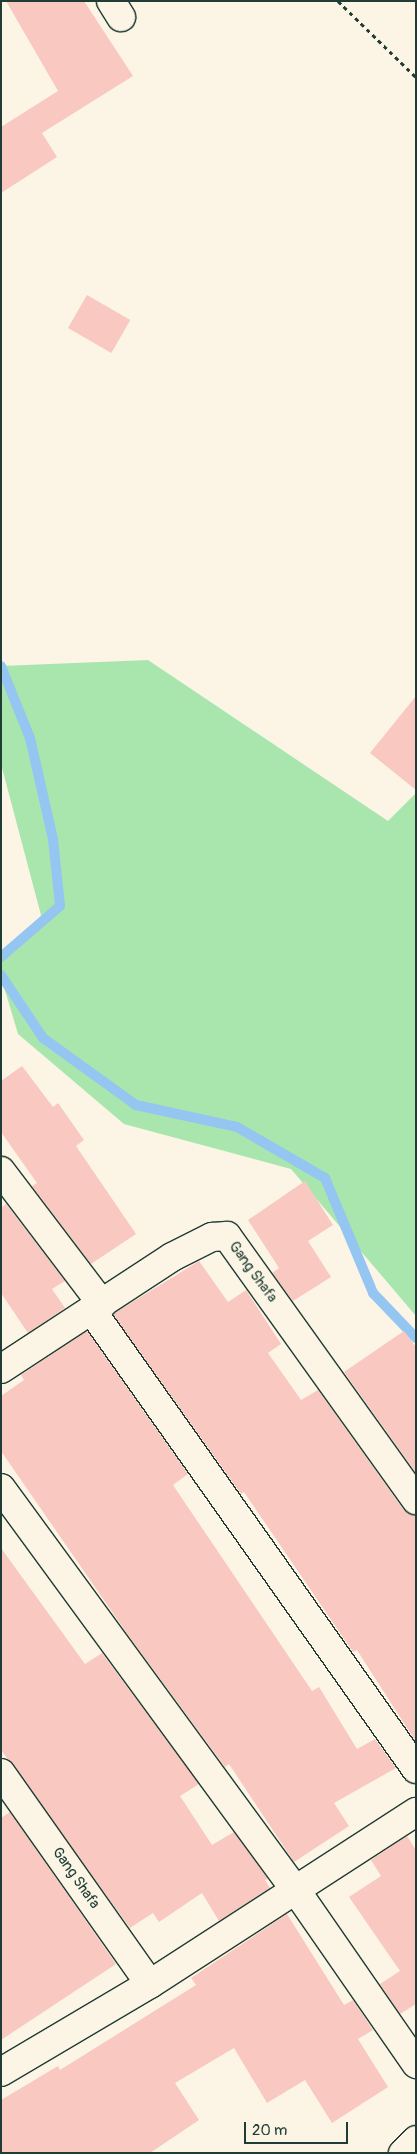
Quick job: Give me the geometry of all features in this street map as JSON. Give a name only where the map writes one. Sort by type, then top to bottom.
[{"type":"street","points":[[1,1170],[416,1769]]},
{"type":"street","name":"Gang Shafa","points":[[1,1369],[195,1244],[212,1237],[226,1236],[416,1500]]},
{"type":"street","points":[[1,1488],[295,1889],[416,2064]]},
{"type":"street","name":"Gang Shafa","points":[[1,1773],[150,1984]]},
{"type":"street","points":[[1,2072],[150,1984],[416,1812]]},
{"type":"street","points":[[403,2153],[416,2140]]},
{"type":"path","points":[[338,1],[416,77]]},
{"type":"green space","points":[[148,660],[388,821],[416,793],[416,1316],[291,1169],[124,1124],[18,1034],[1,977],[1,957],[42,919],[1,764],[1,666]]},
{"type":"building","points":[[6,1],[84,1],[133,76],[42,133],[57,157],[1,193],[1,127],[58,91]]},
{"type":"building","points":[[87,295],[130,320],[111,353],[68,328]]},
{"type":"building","points":[[416,696],[416,790],[370,753]]},
{"type":"building","points":[[22,1066],[53,1107],[58,1103],[84,1140],[76,1146],[136,1234],[91,1264],[32,1186],[37,1183],[1,1132],[1,1081]]},
{"type":"building","points":[[305,1181],[333,1225],[308,1241],[331,1277],[293,1301],[272,1273],[279,1268],[248,1220]]},
{"type":"building","points":[[6,1204],[65,1281],[52,1289],[65,1308],[28,1333],[1,1293],[1,1208]]},
{"type":"building","points":[[199,1261],[228,1302],[246,1290],[281,1344],[268,1353],[301,1400],[318,1390],[403,1509],[416,1515],[416,1742],[357,1650],[353,1652],[244,1492],[241,1494],[113,1314]]},
{"type":"building","points":[[87,1331],[188,1474],[173,1485],[312,1691],[319,1687],[357,1749],[375,1739],[396,1768],[334,1803],[349,1826],[294,1862],[229,1764],[225,1767],[128,1635],[1,1451],[1,1396],[24,1380],[21,1375]]},
{"type":"building","points":[[404,1331],[416,1347],[416,1473],[344,1372]]},
{"type":"building","points":[[1,1548],[85,1664],[102,1653],[199,1784],[180,1796],[212,1845],[234,1832],[268,1879],[265,1880],[270,1888],[219,1921],[202,1893],[159,1922],[153,1913],[130,1928],[1,1750]]},
{"type":"building","points":[[10,1812],[116,1964],[1,2040],[1,1818]]},
{"type":"building","points":[[407,1836],[416,1850],[416,2004],[400,2014],[380,1984],[400,1971],[349,1897],[381,1876],[371,1860]]},
{"type":"building","points":[[287,1914],[344,2005],[353,2000],[373,2030],[358,2039],[388,2087],[332,2123],[305,2080],[267,2103],[234,2048],[175,2083],[199,2120],[150,2153],[1,2153],[1,2100],[58,2066],[60,2070],[196,1985],[191,1978]]},
{"type":"waterway","points":[[1,666],[30,738],[53,839],[60,906],[1,957]]},
{"type":"waterway","points":[[1,975],[43,1038],[136,1105],[237,1127],[325,1178],[373,1293],[416,1338]]}]
